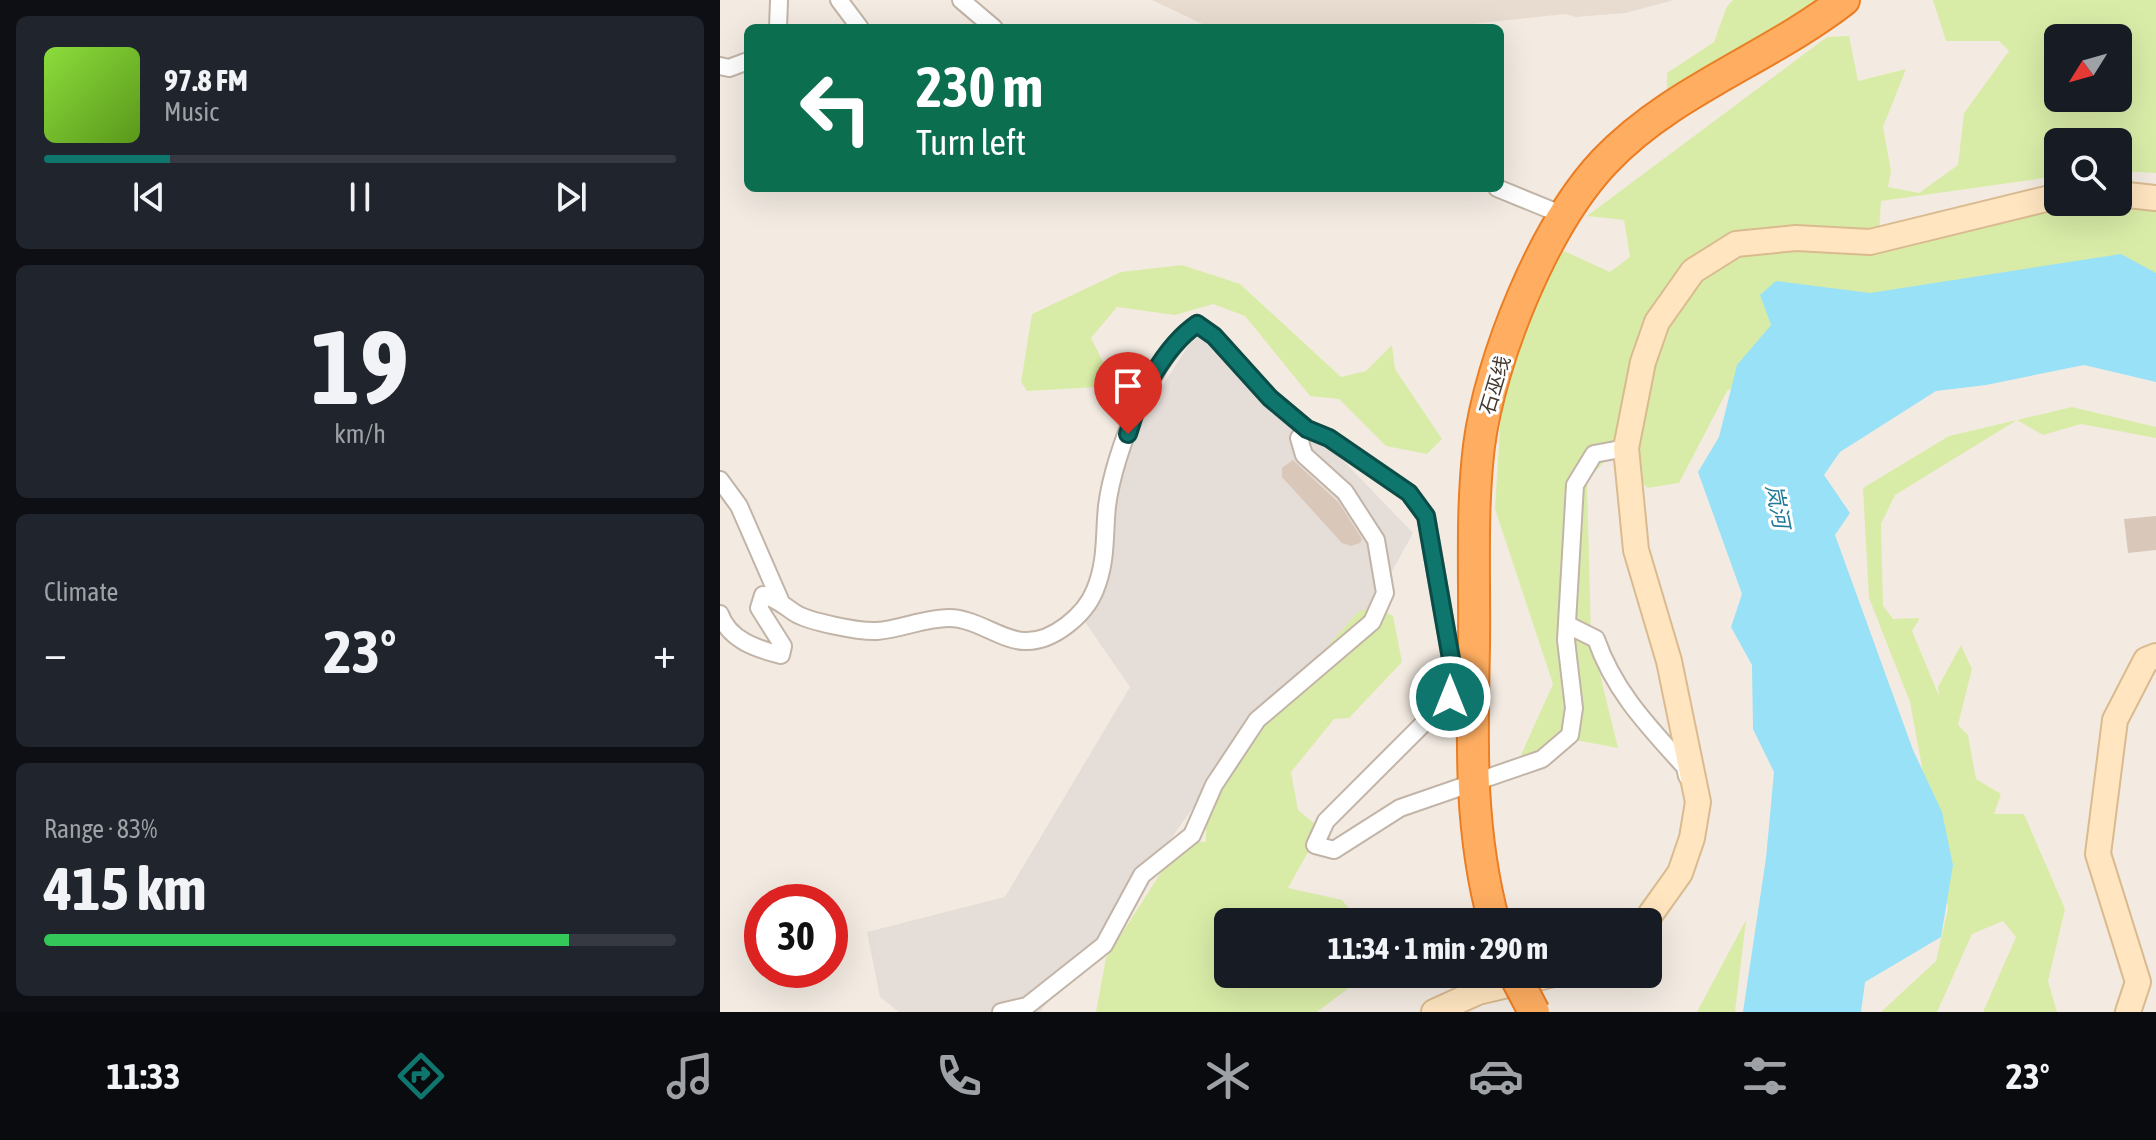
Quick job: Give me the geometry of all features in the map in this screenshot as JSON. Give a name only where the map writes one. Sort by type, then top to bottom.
[{"type":"highway","name":"石巫线","points":[[1491,908],[1481,869],[1471,783],[1476,491],[1483,423],[1499,366],[1543,250],[1563,215],[1604,162],[1650,120],[1795,35],[1844,0]]},
{"type":"highway","points":[[1521,988],[1534,1012]]},
{"type":"street","points":[[778,24],[779,0]]},
{"type":"street","points":[[839,0],[857,24]]},
{"type":"street","points":[[961,0],[989,24]]},
{"type":"street","points":[[720,66],[729,68],[744,62]]},
{"type":"street","points":[[1504,191],[1563,215]]},
{"type":"street","points":[[2132,195],[2156,198]]},
{"type":"street","points":[[1655,908],[1680,873],[1692,838],[1698,802],[1669,661],[1636,550],[1626,448],[1643,362],[1657,322],[1693,271],[1736,244],[1796,238],[1870,242],[2044,199]]},
{"type":"street","points":[[720,614],[749,647],[781,655],[783,646],[759,608],[763,595],[780,600],[796,614],[816,621],[875,631],[949,618],[969,621],[1025,641],[1064,629],[1095,593],[1106,553],[1107,505],[1134,410],[1178,337],[1197,324],[1214,336],[1270,398],[1307,429],[1329,438],[1409,493],[1426,516],[1453,670],[1450,697],[1326,821],[1315,845],[1334,850],[1400,808],[1542,759],[1570,735],[1574,708],[1566,640],[1575,485],[1594,454],[1626,448]]},
{"type":"street","points":[[1001,1012],[1027,1006],[1104,945],[1142,875],[1192,835],[1214,785],[1257,720],[1372,622],[1385,593],[1376,540],[1345,492],[1304,455],[1299,438],[1307,429]]},
{"type":"street","points":[[720,480],[739,506],[780,600]]},
{"type":"street","points":[[1568,625],[1596,639],[1607,670],[1629,705],[1685,767],[1697,811],[1687,880]]},
{"type":"street","points":[[2128,1012],[2138,982],[2098,854],[2115,720],[2146,660],[2156,656]]},
{"type":"street","points":[[1434,1012],[1478,992],[1495,988]]},
{"type":"shaded area","points":[[1152,0],[1674,0],[1626,13],[1576,17],[1565,14],[1471,24],[1203,24]]},
{"type":"shaded area","points":[[1206,318],[1413,533],[1362,626],[1249,728],[1137,887],[1040,1012],[899,1012],[880,997],[867,932],[1005,897],[1130,687],[1083,619],[1122,449]]},
{"type":"green space","points":[[1733,0],[1835,0],[1667,105],[1667,73],[1714,42],[1727,6]]},
{"type":"green space","points":[[1933,0],[2156,0],[2156,173],[2132,172],[2132,128],[2044,128],[2044,178],[1881,201],[1879,235],[2044,207],[2044,216],[2132,216],[2132,206],[2156,206],[2156,290],[1837,327],[1727,391],[1679,483],[1647,488],[1615,449],[1587,481],[1591,637],[1618,748],[1564,738],[1512,775],[1553,684],[1495,509],[1502,396],[1530,286],[1564,251],[1610,272],[1630,257],[1624,220],[1587,216],[1827,37],[1849,36],[1858,81],[1906,69],[1883,127],[1891,171],[1888,187],[1919,193],[1958,165],[1964,113],[2009,51],[1999,41],[1946,41]]},
{"type":"green space","points":[[1182,265],[1240,284],[1341,377],[1366,371],[1392,345],[1395,369],[1442,439],[1427,454],[1386,446],[1339,399],[1310,396],[1245,316],[1213,304],[1175,315],[1117,307],[1091,338],[1115,386],[1027,391],[1021,382],[1032,314],[1121,272]]},
{"type":"green space","points":[[2072,407],[2156,427],[2156,438],[2081,424],[2043,435],[2017,420],[1895,495],[1881,524],[1883,606],[1893,619],[1920,618],[1912,631],[1939,696],[1938,687],[1961,645],[1972,669],[1958,725],[1968,735],[1976,779],[2001,794],[1994,814],[2024,814],[2065,909],[2048,981],[2057,1012],[1983,1012],[2016,937],[2003,921],[1972,934],[1937,1012],[1881,1012],[1936,961],[1948,908],[1910,702],[1869,598],[1863,488],[1949,436]]},
{"type":"green space","points":[[1374,606],[1393,616],[1402,662],[1349,718],[1334,719],[1291,772],[1298,810],[1321,829],[1288,888],[1342,900],[1349,908],[1214,908],[1214,988],[1349,988],[1317,1012],[1096,1012],[1106,958],[1182,840],[1206,842],[1206,814],[1244,741],[1358,612]]},
{"type":"green space","points":[[1746,920],[1735,1012],[1697,1012]]},
{"type":"water","name":"岚河","points":[[2121,254],[2156,273],[2156,382],[2084,365],[1986,385],[1936,391],[1840,452],[1824,475],[1850,513],[1835,535],[1913,750],[1942,812],[1953,865],[1941,937],[1865,982],[1861,1012],[1743,1012],[1766,858],[1774,772],[1753,729],[1752,665],[1731,627],[1742,594],[1698,472],[1719,437],[1737,365],[1771,325],[1760,295],[1776,281],[1870,293]]},
{"type":"building","points":[[1293,460],[1339,503],[1362,539],[1360,543],[1351,546],[1342,543],[1282,477],[1282,468]]},
{"type":"building","points":[[2156,516],[2156,550],[2128,553],[2124,519]]},
{"type":"route","points":[[1128,434],[1134,410],[1178,337],[1197,324],[1214,336],[1270,398],[1307,429],[1329,438],[1409,493],[1426,516],[1453,670],[1450,697]]}]
